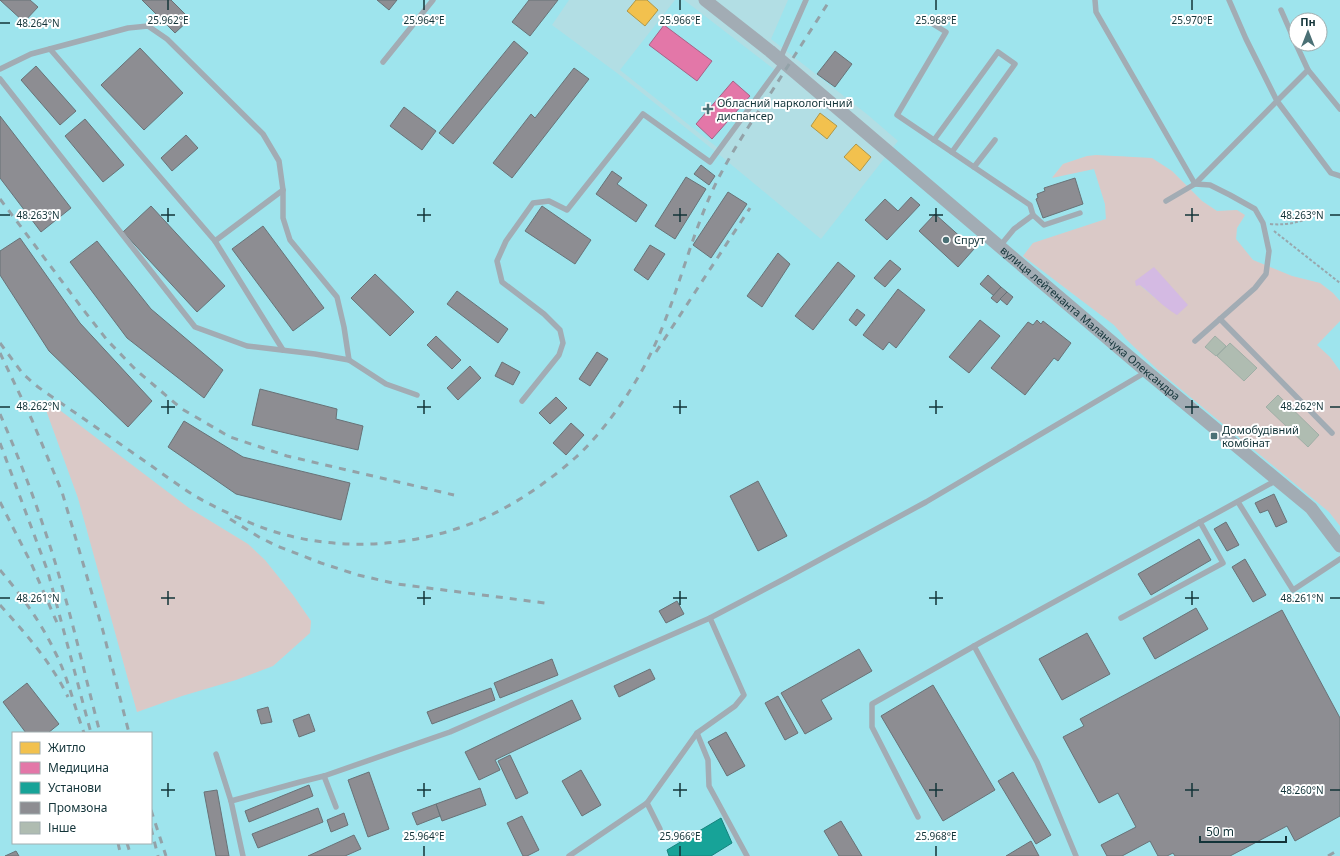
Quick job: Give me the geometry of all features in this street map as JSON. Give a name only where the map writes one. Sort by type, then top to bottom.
[{"type":"street","name":"вулиця лейтенанта Маланчука Олександра","points":[[705,0],[781,60],[1146,371],[1310,508],[1340,546]]},
{"type":"lane","points":[[383,62],[433,0]]},
{"type":"lane","points":[[522,401],[559,355],[563,342],[560,330],[544,314],[502,282],[497,261],[506,241],[533,203],[549,201],[568,210],[643,114],[710,162],[781,60],[806,0]]},
{"type":"lane","points":[[1095,0],[1096,12],[1196,184]]},
{"type":"lane","points":[[1229,0],[1246,39],[1277,101],[1331,173],[1340,176]]},
{"type":"lane","points":[[1281,10],[1288,26]]},
{"type":"lane","points":[[923,18],[946,32],[896,115],[1030,205],[1033,215],[1044,225],[1080,213]]},
{"type":"lane","points":[[0,69],[31,54],[128,28],[148,26],[167,39],[263,134],[278,161],[283,190],[283,218],[290,240],[337,298],[344,327],[349,360]]},
{"type":"lane","points":[[50,49],[215,241],[283,350]]},
{"type":"lane","points":[[934,140],[998,52],[1015,64],[952,152]]},
{"type":"lane","points":[[1300,52],[1308,70],[1340,109]]},
{"type":"lane","points":[[1166,201],[1196,184],[1308,70]]},
{"type":"lane","points":[[0,78],[195,327],[247,346],[315,354],[349,360],[386,384],[417,395]]},
{"type":"lane","points":[[974,167],[995,140]]},
{"type":"lane","points":[[1195,341],[1255,288],[1266,274],[1269,251],[1263,223],[1255,209],[1230,194],[1210,185],[1196,184]]},
{"type":"lane","points":[[215,241],[283,190]]},
{"type":"lane","points":[[999,246],[1014,229],[1033,215]]},
{"type":"lane","points":[[1220,319],[1332,433]]},
{"type":"lane","points":[[231,801],[324,776],[450,732],[710,618],[926,502],[1146,371]]},
{"type":"lane","points":[[918,817],[872,727],[872,704],[974,646],[1277,480]]},
{"type":"lane","points":[[1238,502],[1293,590],[1340,560]]},
{"type":"lane","points":[[1121,618],[1223,563],[1200,522]]},
{"type":"lane","points":[[569,856],[647,803],[697,732],[735,706],[744,695],[710,618]]},
{"type":"lane","points":[[974,646],[1037,762],[1076,856]]},
{"type":"lane","points":[[697,732],[708,760],[708,786],[747,856]]},
{"type":"lane","points":[[216,754],[231,801],[243,856]]},
{"type":"lane","points":[[324,776],[336,807]]},
{"type":"lane","points":[[647,803],[660,829]]},
{"type":"path","points":[[1263,223],[1281,225],[1300,222],[1323,213]]},
{"type":"path","points":[[1263,223],[1340,283]]},
{"type":"shaded area","points":[[0,0],[569,0],[552,25],[617,73],[716,152],[821,239],[898,141],[868,115],[771,39],[788,0],[1340,0],[1340,301],[1333,293],[1320,283],[1292,276],[1253,260],[1236,239],[1237,228],[1245,216],[1237,210],[1217,211],[1202,201],[1172,171],[1123,156],[1087,156],[1063,164],[1052,177],[1094,169],[1105,204],[1106,219],[1033,243],[1023,256],[1114,325],[1126,339],[1159,371],[1329,512],[1340,526],[1340,856],[0,856]],"holes":[[[46,410],[189,508],[248,544],[265,560],[293,595],[311,621],[310,633],[273,666],[137,712],[78,498]]]},
{"type":"shaded area","name":"Обласний наркологічний диспансер","points":[[675,0],[684,0],[775,70],[718,148],[620,70]]},
{"type":"shaded area","points":[[1096,155],[1152,158],[1172,171],[1202,201],[1217,211],[1237,210],[1245,215],[1237,228],[1236,239],[1253,260],[1292,276],[1320,283],[1333,293],[1340,301],[1340,321],[1317,345],[1330,357],[1340,371],[1340,526],[1329,512],[1159,371],[1126,339],[1114,325],[1023,256],[1033,243],[1106,219],[1105,204],[1094,169],[1052,178],[1063,164],[1087,156]],"holes":[[[1140,285],[1188,305],[1159,301]]]},
{"type":"shaded area","points":[[1154,267],[1188,305],[1177,315],[1140,285],[1136,286],[1135,281]]},
{"type":"shaded area","points":[[1340,321],[1340,371],[1330,357],[1316,345]]},
{"type":"shaded area","points":[[53,405],[189,508],[248,544],[265,560],[293,595],[311,621],[310,633],[273,666],[236,680],[182,696],[137,712],[78,498],[46,410]]},
{"type":"building: Житло","points":[[636,0],[647,0],[658,10],[645,26],[627,11]]},
{"type":"building: Житло","points":[[820,113],[837,126],[827,139],[811,126]]},
{"type":"building: Житло","points":[[856,144],[871,157],[860,171],[844,157]]},
{"type":"building: Медицина","points":[[664,25],[712,61],[697,81],[649,45]]},
{"type":"building: Медицина","points":[[733,81],[750,96],[712,139],[696,124]]},
{"type":"building: Установи","points":[[721,818],[732,843],[711,856],[669,856],[667,850]]},
{"type":"building: Промзона","points":[[0,0],[30,0],[38,7],[24,22]]},
{"type":"building: Промзона","points":[[142,0],[171,0],[190,19],[175,33]]},
{"type":"building: Промзона","points":[[377,0],[397,0],[389,10]]},
{"type":"building: Промзона","points":[[529,0],[558,0],[530,36],[512,22]]},
{"type":"building: Промзона","points":[[514,41],[528,53],[453,144],[439,133]]},
{"type":"building: Промзона","points":[[140,48],[183,93],[144,130],[101,85]]},
{"type":"building: Промзона","points":[[835,51],[852,64],[835,87],[817,74]]},
{"type":"building: Промзона","points":[[36,66],[76,111],[60,125],[21,80]]},
{"type":"building: Промзона","points":[[574,68],[589,79],[512,178],[493,163],[531,114],[535,118]]},
{"type":"building: Промзона","points":[[404,107],[436,131],[422,150],[390,126]]},
{"type":"building: Промзона","points":[[0,116],[71,208],[41,232],[0,178]]},
{"type":"building: Промзона","points":[[85,119],[124,165],[103,182],[65,136]]},
{"type":"building: Промзона","points":[[186,135],[198,148],[172,171],[161,158]]},
{"type":"building: Промзона","points":[[701,165],[715,176],[709,185],[694,174]]},
{"type":"building: Промзона","points":[[612,171],[622,178],[617,184],[647,205],[636,222],[596,194]]},
{"type":"building: Промзона","points":[[686,177],[706,189],[675,239],[655,226]]},
{"type":"building: Промзона","points":[[1075,178],[1083,204],[1043,218],[1036,199],[1038,198],[1037,194],[1045,191],[1044,188]]},
{"type":"building: Промзона","points":[[728,192],[747,204],[711,258],[693,245]]},
{"type":"building: Промзона","points":[[911,197],[920,205],[887,240],[865,220],[885,199],[898,211]]},
{"type":"building: Промзона","points":[[151,206],[225,286],[197,312],[123,232]]},
{"type":"building: Промзона","points":[[542,206],[591,240],[575,264],[525,231]]},
{"type":"building: Промзона","name":"Спрут","points":[[935,214],[974,249],[958,267],[919,231]]},
{"type":"building: Промзона","points":[[263,226],[324,308],[293,331],[232,249]]},
{"type":"building: Промзона","points":[[20,238],[80,323],[152,401],[128,427],[49,351],[0,275],[0,251]]},
{"type":"building: Промзона","points":[[97,241],[151,309],[223,370],[204,398],[127,338],[70,262]]},
{"type":"building: Промзона","points":[[650,245],[665,254],[648,280],[634,270]]},
{"type":"building: Промзона","points":[[778,253],[790,264],[762,307],[747,296]]},
{"type":"building: Промзона","points":[[890,260],[901,269],[885,287],[874,278]]},
{"type":"building: Промзона","points":[[838,262],[855,276],[813,330],[795,316]]},
{"type":"building: Промзона","points":[[375,274],[414,312],[390,336],[351,298]]},
{"type":"building: Промзона","points":[[988,275],[1001,287],[994,296],[980,284]]},
{"type":"building: Промзона","points":[[1001,287],[1007,292],[997,303],[991,298]]},
{"type":"building: Промзона","points":[[898,289],[925,310],[896,348],[889,342],[883,350],[863,335]]},
{"type":"building: Промзона","points":[[457,291],[508,329],[498,343],[447,304]]},
{"type":"building: Промзона","points":[[1007,292],[1013,297],[1007,305],[1000,299]]},
{"type":"building: Промзона","points":[[857,309],[865,315],[856,326],[849,320]]},
{"type":"building: Промзона","points":[[980,320],[1000,336],[969,373],[949,357]]},
{"type":"building: Промзона","points":[[1037,320],[1041,324],[1043,321],[1071,343],[1058,361],[1054,358],[1025,395],[991,368],[1028,322],[1033,325]]},
{"type":"building: Промзона","points":[[436,336],[461,360],[452,369],[427,345]]},
{"type":"building: Промзона","points":[[597,352],[608,359],[590,386],[579,379]]},
{"type":"building: Промзона","points":[[502,362],[520,372],[513,385],[495,376]]},
{"type":"building: Промзона","points":[[470,366],[481,378],[458,400],[447,388]]},
{"type":"building: Промзона","points":[[260,389],[337,409],[336,419],[363,426],[358,450],[252,425]]},
{"type":"building: Промзона","points":[[556,397],[567,408],[550,424],[539,413]]},
{"type":"building: Промзона","points":[[184,421],[243,457],[350,483],[341,520],[236,494],[168,447]]},
{"type":"building: Промзона","points":[[571,423],[584,435],[566,455],[553,443]]},
{"type":"building: Промзона","points":[[758,481],[787,536],[758,551],[730,496]]},
{"type":"building: Промзона","points":[[1274,494],[1287,522],[1276,527],[1268,510],[1260,513],[1255,503]]},
{"type":"building: Промзона","points":[[1226,522],[1239,545],[1227,551],[1214,529]]},
{"type":"building: Промзона","points":[[1199,539],[1211,560],[1151,595],[1138,574]]},
{"type":"building: Промзона","points":[[1245,559],[1266,595],[1253,602],[1232,567]]},
{"type":"building: Промзона","points":[[677,601],[684,614],[666,623],[659,611]]},
{"type":"building: Промзона","points":[[1196,608],[1208,629],[1155,659],[1143,638]]},
{"type":"building: Промзона","points":[[1282,610],[1340,718],[1340,816],[1295,841],[1287,826],[1230,856],[1175,856],[1173,853],[1167,856],[1158,856],[1150,841],[1122,856],[1107,856],[1101,845],[1136,827],[1118,793],[1099,803],[1063,737],[1084,726],[1080,719]]},
{"type":"building: Промзона","points":[[1087,633],[1110,674],[1062,700],[1039,659]]},
{"type":"building: Промзона","points":[[859,649],[872,671],[821,700],[832,719],[805,734],[781,693]]},
{"type":"building: Промзона","points":[[552,659],[558,675],[500,698],[494,683]]},
{"type":"building: Промзона","points":[[650,669],[655,679],[619,697],[614,686]]},
{"type":"building: Промзона","points":[[27,683],[59,724],[49,732],[25,732],[3,702]]},
{"type":"building: Промзона","points":[[933,685],[995,790],[943,821],[881,716]]},
{"type":"building: Промзона","points":[[491,688],[495,700],[432,724],[427,712]]},
{"type":"building: Промзона","points":[[778,696],[798,733],[785,740],[765,703]]},
{"type":"building: Промзона","points":[[572,700],[581,719],[495,760],[500,770],[479,780],[465,752]]},
{"type":"building: Промзона","points":[[268,707],[272,722],[261,724],[257,710]]},
{"type":"building: Промзона","points":[[309,714],[315,731],[299,737],[293,720]]},
{"type":"building: Промзона","points":[[726,732],[745,766],[727,776],[708,742]]},
{"type":"building: Промзона","points":[[510,755],[528,793],[516,799],[498,761]]},
{"type":"building: Промзона","points":[[581,770],[601,805],[582,816],[562,781]]},
{"type":"building: Промзона","points":[[369,772],[389,829],[368,837],[348,780]]},
{"type":"building: Промзона","points":[[1013,772],[1051,835],[1036,844],[998,781]]},
{"type":"building: Промзона","points":[[309,785],[313,796],[249,822],[245,811]]},
{"type":"building: Промзона","points":[[480,788],[486,805],[442,821],[436,804]]},
{"type":"building: Промзона","points":[[217,790],[229,856],[216,856],[204,792]]},
{"type":"building: Промзона","points":[[436,804],[440,816],[417,825],[412,813]]},
{"type":"building: Промзона","points":[[318,808],[323,822],[258,848],[252,834]]},
{"type":"building: Промзона","points":[[344,813],[348,825],[331,832],[327,820]]},
{"type":"building: Промзона","points":[[522,816],[539,850],[527,856],[523,856],[507,823]]},
{"type":"building: Промзона","points":[[841,821],[862,856],[839,856],[824,831]]},
{"type":"building: Промзона","points":[[354,835],[361,849],[345,856],[308,856]]},
{"type":"building: Промзона","points":[[1031,841],[1039,856],[1006,856]]},
{"type":"building: Промзона","points":[[16,851],[19,856],[5,856]]},
{"type":"building: Інше","points":[[1215,336],[1226,346],[1216,356],[1205,347]]},
{"type":"building: Інше","points":[[1230,343],[1257,368],[1244,381],[1217,356]]},
{"type":"building: Інше","points":[[1278,395],[1319,435],[1308,447],[1266,407]]},
{"type":"railway","points":[[0,343],[23,374],[38,387],[192,494],[225,512],[258,526],[285,535],[313,541],[341,544],[370,544],[398,542],[426,537],[454,530],[480,520],[517,501],[565,467],[595,438],[623,401],[646,363],[666,319],[697,228],[716,183],[742,136],[830,0]]},
{"type":"railway","points":[[0,199],[107,340],[136,370],[182,409],[230,437],[287,456],[454,495]]},
{"type":"railway","points":[[656,352],[750,208]]},
{"type":"railway","points":[[0,353],[32,420],[62,492],[103,631],[129,732]]},
{"type":"railway","points":[[0,414],[29,485],[52,553],[67,604],[100,732]]},
{"type":"railway","points":[[0,443],[48,572],[91,732]]},
{"type":"railway","points":[[0,502],[31,563],[58,625]]},
{"type":"railway","points":[[230,519],[277,546],[358,575],[397,584],[545,603]]},
{"type":"railway","points":[[0,570],[30,609],[60,662],[84,732]]},
{"type":"railway","points":[[0,605],[46,660],[68,697]]},
{"type":"railway","points":[[152,813],[166,856]]},
{"type":"railway","points":[[152,832],[158,856]]},
{"type":"railway","points":[[118,844],[121,856]]},
{"type":"railway","points":[[127,844],[131,856]]},
{"type":"railway","points":[[1328,856],[1340,849]]},
{"type":"place","name":"Обласний наркологічний диспансер","points":[[708,109]]},
{"type":"place","name":"Спрут","points":[[946,240]]},
{"type":"place","name":"Домобудівний комбінат","points":[[1214,436]]}]
